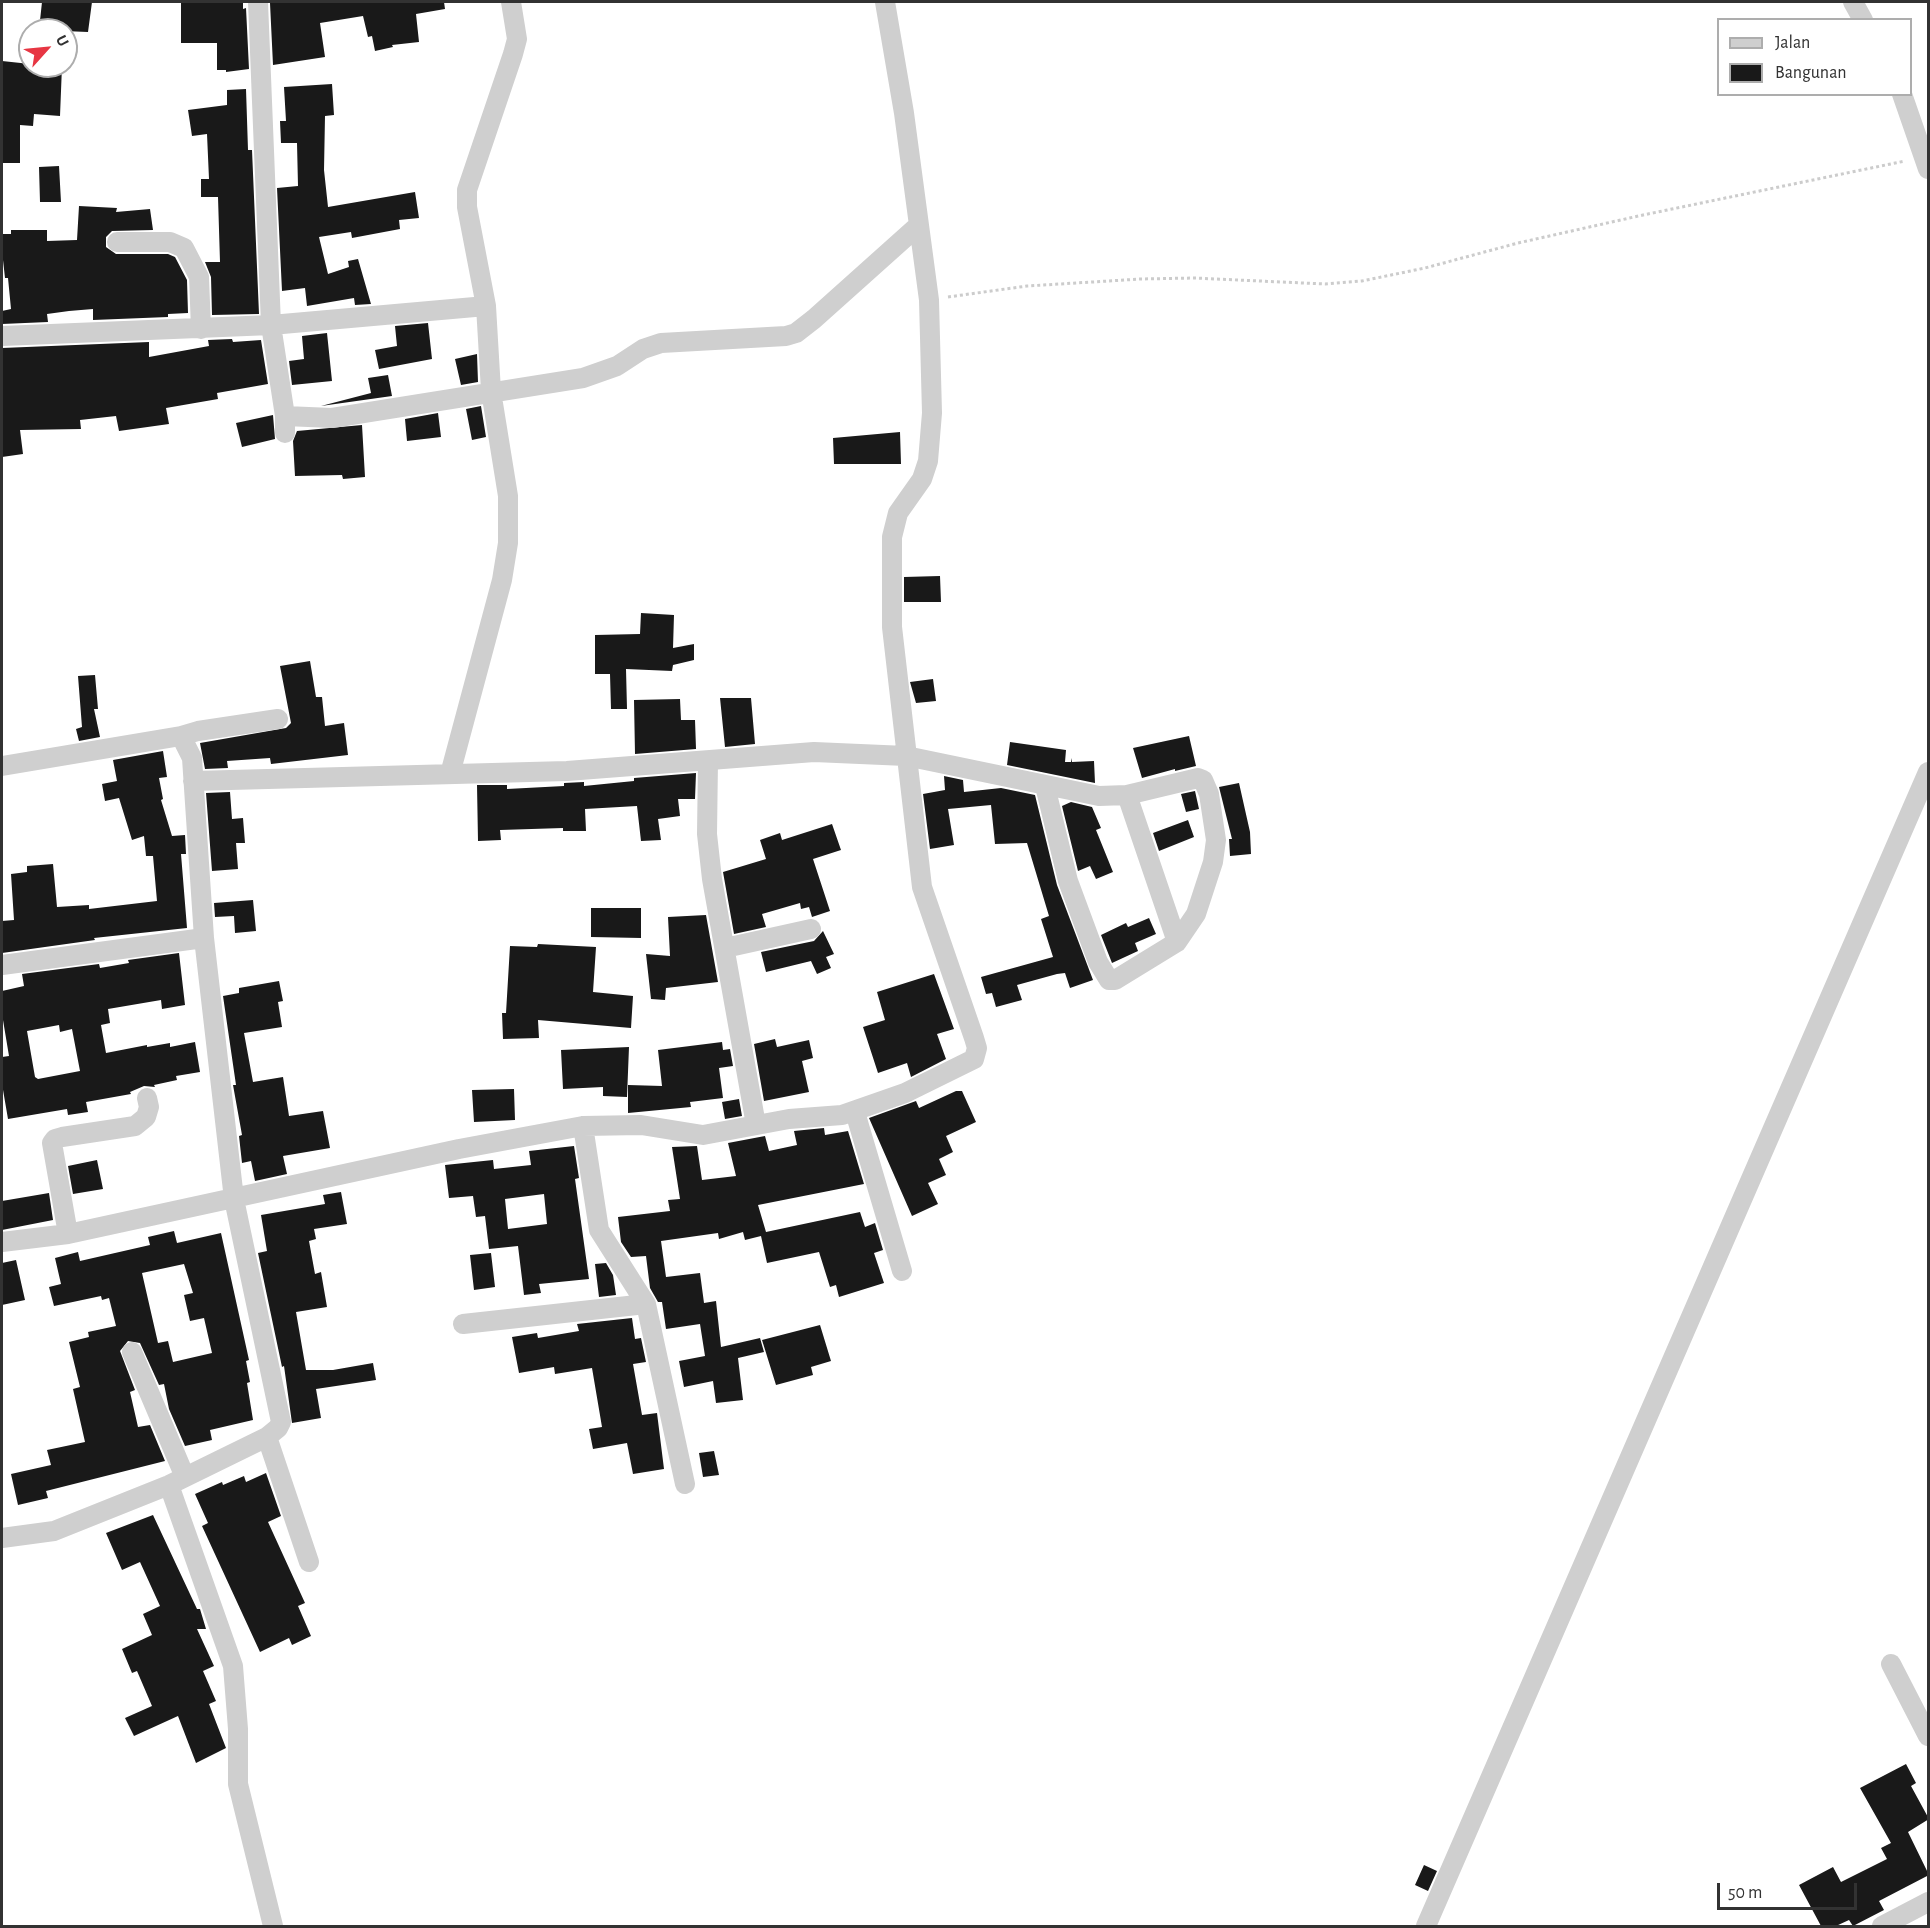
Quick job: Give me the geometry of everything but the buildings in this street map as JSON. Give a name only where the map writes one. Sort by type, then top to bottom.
[{"type":"street","points":[[258,2],[271,325],[285,424],[583,378],[616,366],[643,348],[661,343],[786,336],[796,333],[919,225]]},
{"type":"street","points":[[450,774],[500,590],[508,543],[508,496],[491,391],[486,306],[467,207],[467,190],[517,39],[511,2]]},
{"type":"street","points":[[2,1242],[68,1234],[459,1149],[583,1126],[641,1125],[703,1135],[756,1125],[855,1112],[971,1062],[976,1048],[922,887],[892,627],[892,537],[898,513],[922,479],[928,461],[932,413],[929,300],[904,113],[885,2]]},
{"type":"street","points":[[1853,2],[1862,18]]},
{"type":"street","points":[[1903,96],[1927,163]]},
{"type":"street","points":[[117,242],[170,242],[184,248],[199,277],[201,329]]},
{"type":"street","points":[[2,336],[271,325],[486,306]]},
{"type":"street","points":[[2,766],[278,719]]},
{"type":"street","points":[[2,1538],[54,1531],[177,1481],[267,1437],[278,1428],[280,1415],[234,1199],[204,938],[192,758],[181,736]]},
{"type":"street","points":[[193,781],[567,771],[814,752],[906,756],[1099,796],[1127,795],[1198,778],[1203,780],[1209,794],[1216,840],[1213,862],[1196,914],[1177,942],[1115,980],[1109,980],[1098,962],[1068,881],[1045,786]]},
{"type":"street","points":[[708,761],[707,834],[712,879],[756,1125]]},
{"type":"street","points":[[1426,1926],[1929,772]]},
{"type":"street","points":[[1127,795],[1177,942]]},
{"type":"street","points":[[725,948],[811,929]]},
{"type":"street","points":[[2,965],[204,938]]},
{"type":"street","points":[[68,1234],[52,1143],[62,1137],[135,1126],[146,1117],[149,1107],[147,1098]]},
{"type":"street","points":[[855,1112],[902,1271]]},
{"type":"street","points":[[583,1126],[599,1230],[646,1304],[685,1484]]},
{"type":"street","points":[[463,1324],[646,1304]]},
{"type":"street","points":[[132,1352],[177,1481],[233,1666],[238,1784],[273,1926]]},
{"type":"street","points":[[267,1437],[309,1562]]},
{"type":"street","points":[[1891,1664],[1929,1736]]},
{"type":"street","points":[[1882,1926],[1929,1902]]},
{"type":"path","points":[[929,300],[1027,286],[1141,279],[1194,278],[1325,284],[1362,281],[1425,268],[1518,243],[1643,214],[1927,163]]}]
